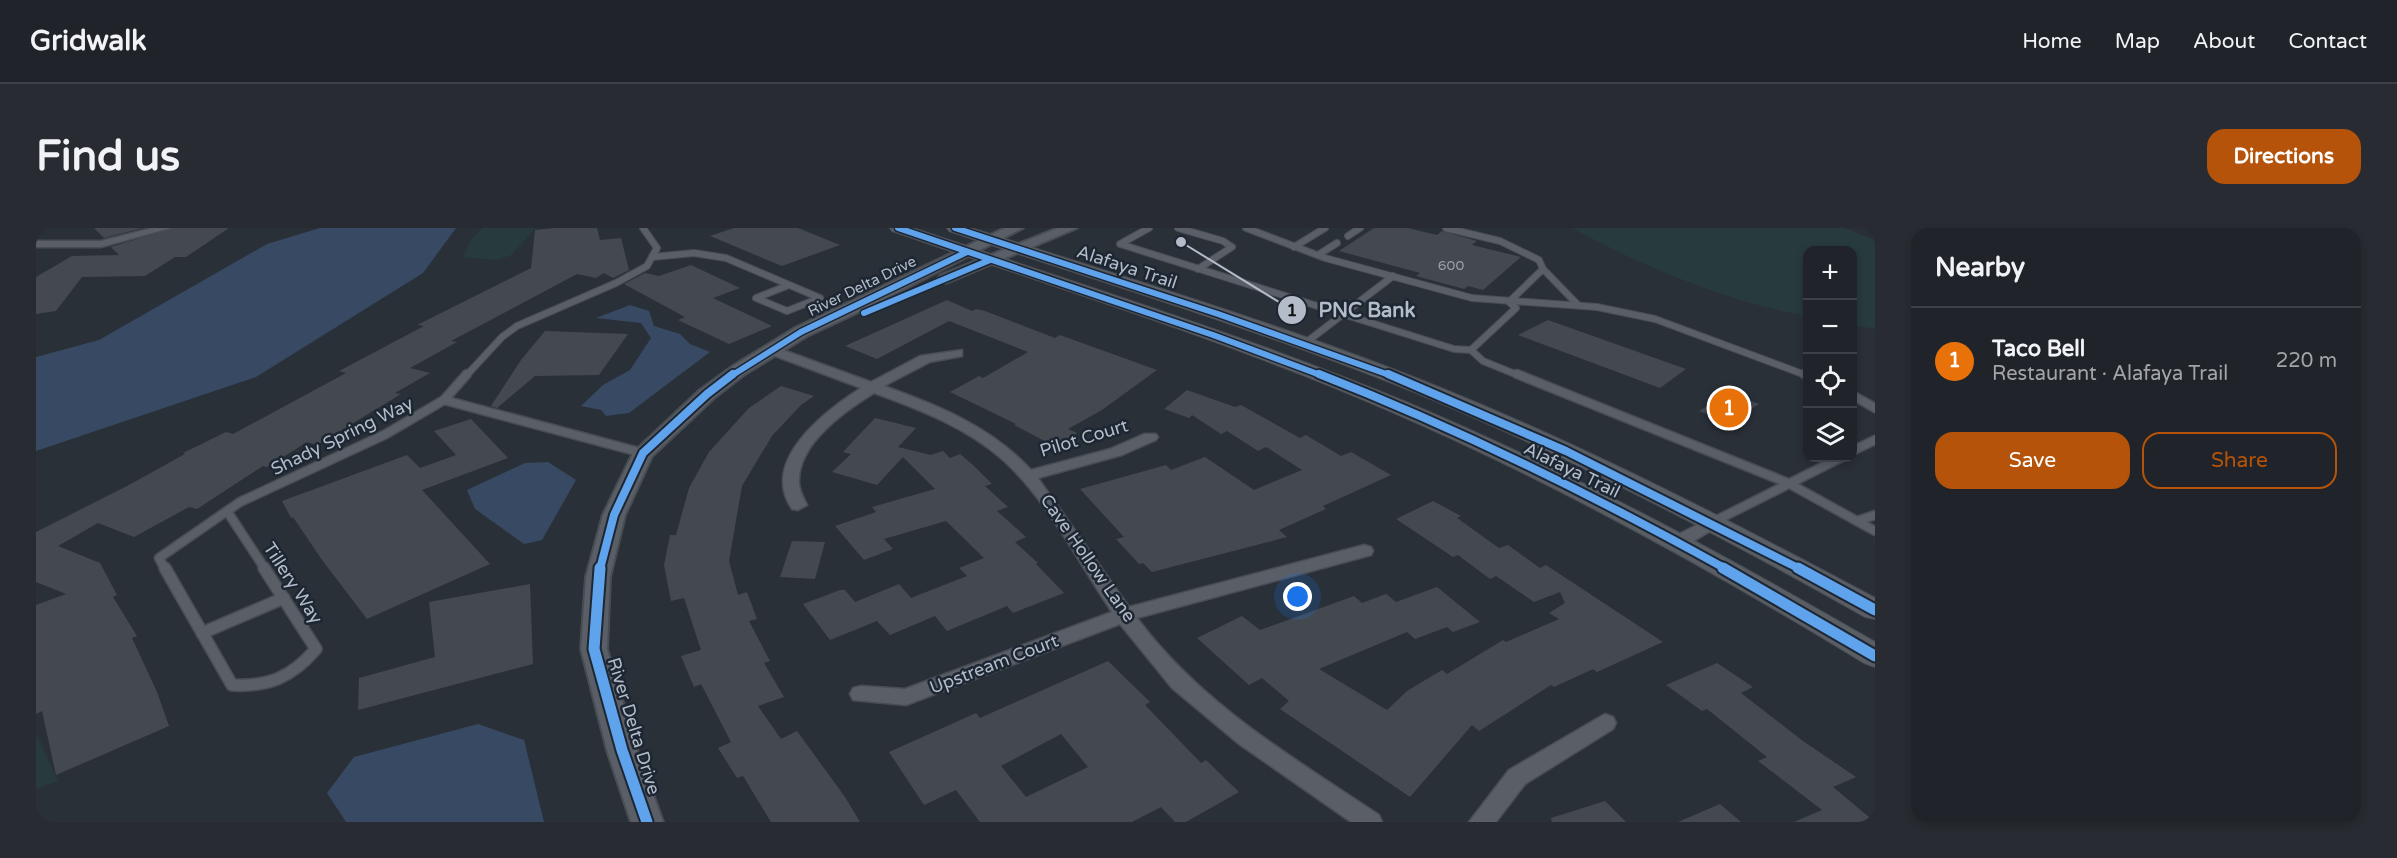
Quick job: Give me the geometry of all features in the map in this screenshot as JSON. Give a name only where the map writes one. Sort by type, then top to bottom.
[{"type":"main road","name":"Alafaya Trail","points":[[898,228],[1339,383],[1476,441],[1678,542],[1875,656]]},
{"type":"main road","name":"Alafaya Trail","points":[[956,228],[1305,344],[1493,418],[1713,522],[1875,610]]},
{"type":"street","points":[[36,244],[101,243],[165,228]]},
{"type":"street","name":"River Delta Drive","points":[[647,822],[622,750],[594,649],[601,566],[614,515],[643,453],[707,394],[801,332],[859,306],[1016,228]]},
{"type":"street","name":"River Delta Drive","points":[[772,350],[1070,228]]},
{"type":"street","name":"Cave Hollow Lane","points":[[772,350],[872,385],[953,420],[997,446],[1030,475],[1125,615],[1180,682],[1248,737],[1370,822]]},
{"type":"street","points":[[798,505],[790,495],[788,484],[803,449],[823,422],[872,385],[926,358],[957,353]]},
{"type":"street","name":"Pilot Court","points":[[1030,475],[1116,452],[1150,437]]},
{"type":"street","points":[[1678,542],[1713,522]]},
{"type":"street","name":"Upstream Court","points":[[861,694],[906,697],[1125,615],[1364,551]]},
{"type":"street","points":[[1481,822],[1517,777],[1605,723]]},
{"type":"lane","points":[[1149,228],[1120,244],[1454,349],[1472,350],[1483,361],[1495,368],[1788,483],[1875,531]]},
{"type":"lane","points":[[1178,228],[1224,241],[1232,247],[1198,269]]},
{"type":"lane","points":[[1246,228],[1318,255],[1472,298],[1578,305],[1655,319],[1803,373]]},
{"type":"lane","points":[[1262,235],[1275,228]]},
{"type":"lane","points":[[1294,247],[1325,228]]},
{"type":"lane","points":[[1348,236],[1360,228]]},
{"type":"lane","points":[[1446,228],[1500,241],[1539,260],[1543,269],[1578,305]]},
{"type":"lane","points":[[644,229],[657,248],[652,257]]},
{"type":"lane","points":[[1318,255],[1337,243]]},
{"type":"lane","points":[[652,257],[682,254],[706,255],[738,263],[820,298],[787,311],[756,298],[789,285]]},
{"type":"lane","name":"Shady Spring Way","points":[[159,558],[240,502],[386,434],[444,400],[502,337],[517,326],[616,283],[647,266],[652,257]]},
{"type":"lane","points":[[1509,302],[1543,269]]},
{"type":"lane","points":[[1305,344],[1393,276]]},
{"type":"lane","points":[[1472,350],[1516,308],[1509,302]]},
{"type":"lane","points":[[1857,399],[1875,408]]},
{"type":"lane","points":[[444,400],[643,453]]},
{"type":"lane","points":[[1857,449],[1875,440]]},
{"type":"lane","points":[[1713,522],[1832,462]]},
{"type":"lane","name":"Tillery Way","points":[[159,558],[232,685],[259,688],[299,670],[316,649],[227,511]]},
{"type":"lane","points":[[1857,521],[1875,515]]},
{"type":"lane","points":[[202,633],[284,598]]},
{"type":"green space","points":[[483,228],[536,228],[510,256],[493,260],[463,257],[471,239]]},
{"type":"green space","points":[[1572,228],[1844,228],[1875,240],[1875,329],[1857,326],[1857,246],[1803,246],[1803,315],[1746,302],[1716,292],[1628,257]]},
{"type":"green space","points":[[36,734],[58,781],[36,789]]},
{"type":"water","points":[[320,228],[456,228],[423,273],[256,377],[36,451],[36,357],[99,340],[267,244]]},
{"type":"water","points":[[630,305],[649,311],[654,326],[680,334],[690,344],[710,352],[629,413],[606,416],[601,410],[581,406],[603,385],[630,370],[651,338],[641,323],[596,318]]},
{"type":"water","points":[[548,462],[576,480],[542,540],[524,544],[475,509],[467,490],[525,463]]},
{"type":"water","points":[[478,724],[524,740],[544,822],[346,822],[327,793],[354,757]]},
{"type":"building","points":[[94,228],[143,228],[104,238]]},
{"type":"building","points":[[173,228],[229,228],[186,257],[175,257],[145,276],[82,277],[56,311],[36,314],[36,277],[72,256],[119,255],[111,247]]},
{"type":"building","points":[[597,228],[600,240],[621,238],[629,270],[613,278],[604,273],[596,278],[577,274],[451,341],[457,342],[410,368],[430,373],[395,393],[401,394],[317,445],[307,442],[267,467],[263,466],[197,509],[189,507],[134,537],[98,523],[58,546],[100,563],[117,595],[113,597],[137,636],[132,638],[157,692],[169,726],[56,775],[42,711],[36,714],[36,605],[66,594],[36,582],[36,532],[127,486],[185,454],[183,453],[226,432],[233,434],[346,373],[339,371],[424,326],[417,325],[531,268],[535,230]]},
{"type":"building","points":[[734,228],[798,228],[840,245],[782,266],[710,236]]},
{"type":"building","points":[[1374,228],[1408,228],[1437,235],[1442,231],[1477,241],[1472,245],[1521,257],[1483,290],[1468,286],[1464,289],[1416,276],[1420,273],[1339,251]]},
{"type":"building","points":[[691,265],[740,288],[713,298],[772,326],[729,344],[678,320],[685,317],[624,284],[645,273],[659,276]]},
{"type":"building","points":[[947,300],[972,311],[976,309],[985,311],[1055,338],[1060,335],[1157,370],[1102,410],[1068,429],[1077,433],[1054,446],[1014,425],[1016,424],[950,392],[979,376],[983,378],[1028,352],[949,321],[877,359],[845,346]]},
{"type":"building","points":[[1548,320],[1686,369],[1660,388],[1518,335]]},
{"type":"building","points":[[545,331],[628,334],[599,375],[535,376],[497,408],[491,406],[521,360]]},
{"type":"building","points":[[781,386],[814,396],[801,405],[772,436],[742,486],[729,561],[738,595],[747,592],[757,619],[749,621],[770,661],[764,663],[784,697],[758,706],[781,739],[797,731],[845,797],[860,822],[771,822],[743,776],[737,778],[718,748],[731,742],[701,684],[694,687],[681,656],[701,650],[684,598],[671,601],[664,565],[670,535],[676,535],[689,488],[709,452],[749,408]]},
{"type":"building","points":[[1187,390],[1235,407],[1241,405],[1300,438],[1306,435],[1341,456],[1351,452],[1391,475],[1323,506],[1326,509],[1279,530],[1287,537],[1152,572],[1143,563],[1139,564],[1116,539],[1124,537],[1080,489],[1166,465],[1171,470],[1205,457],[1254,490],[1302,470],[1266,447],[1258,451],[1227,431],[1221,434],[1192,415],[1189,418],[1164,409]]},
{"type":"building","points":[[1729,393],[1759,404],[1729,423],[1699,411]]},
{"type":"building","points":[[875,418],[916,428],[898,447],[931,455],[943,451],[950,458],[960,454],[973,465],[992,484],[985,486],[1008,507],[997,511],[1026,537],[1015,542],[1038,563],[1036,564],[1064,593],[1013,613],[1007,606],[947,631],[935,616],[890,635],[877,621],[830,640],[803,604],[840,590],[845,590],[855,602],[899,584],[911,598],[967,576],[959,568],[984,558],[946,521],[884,539],[893,549],[864,560],[835,526],[876,512],[872,507],[935,489],[903,457],[877,485],[832,472],[851,454],[843,452]]},
{"type":"building","points":[[471,419],[508,458],[422,490],[490,564],[367,619],[293,517],[291,518],[282,501],[407,455],[420,468],[456,455],[434,431]]},
{"type":"building","points":[[1433,501],[1461,516],[1457,518],[1499,548],[1508,545],[1540,568],[1546,565],[1663,642],[1597,672],[1593,669],[1554,687],[1551,685],[1479,731],[1472,725],[1410,797],[1280,709],[1289,701],[1262,678],[1249,685],[1197,638],[1242,616],[1260,630],[1354,596],[1362,603],[1386,594],[1396,602],[1437,587],[1480,622],[1453,632],[1447,627],[1415,639],[1407,632],[1319,669],[1387,710],[1407,691],[1442,670],[1447,674],[1503,640],[1506,642],[1559,619],[1549,613],[1565,603],[1560,592],[1534,602],[1496,576],[1490,579],[1458,555],[1453,557],[1396,519]]},
{"type":"building","points":[[792,541],[825,542],[815,579],[780,577]]},
{"type":"building","points":[[530,584],[533,664],[358,710],[359,678],[435,657],[429,602]]},
{"type":"building","points":[[1108,661],[1150,702],[1145,705],[1201,763],[1206,760],[1239,792],[1186,822],[1175,822],[1161,807],[1132,822],[980,822],[956,790],[924,805],[889,752],[976,713],[980,718]],"holes":[[[1061,734],[1088,767],[1026,797],[1001,766]]]},
{"type":"building","points":[[1717,663],[1753,687],[1741,693],[1803,741],[1856,777],[1833,787],[1875,822],[1794,822],[1822,810],[1758,761],[1767,757],[1707,709],[1702,711],[1666,685]]},
{"type":"building","points":[[1605,801],[1626,822],[1552,822],[1551,818]]},
{"type":"building","points":[[1720,804],[1741,822],[1678,822]]},
{"type":"cycle path","points":[[898,228],[1213,335],[1338,382],[1461,434],[1641,523],[1875,656]]},
{"type":"cycle path","points":[[955,228],[1270,332],[1439,395],[1629,480],[1875,610]]},
{"type":"cycle path","points":[[647,822],[622,750],[594,649],[598,577],[614,515],[643,453],[707,394],[739,370],[801,332],[967,252]]},
{"type":"cycle path","points":[[864,313],[990,260]]},
{"type":"place","name":"PNC Bank","points":[[1181,242]]},
{"type":"place","name":"Taco Bell","points":[[1729,408]]}]
